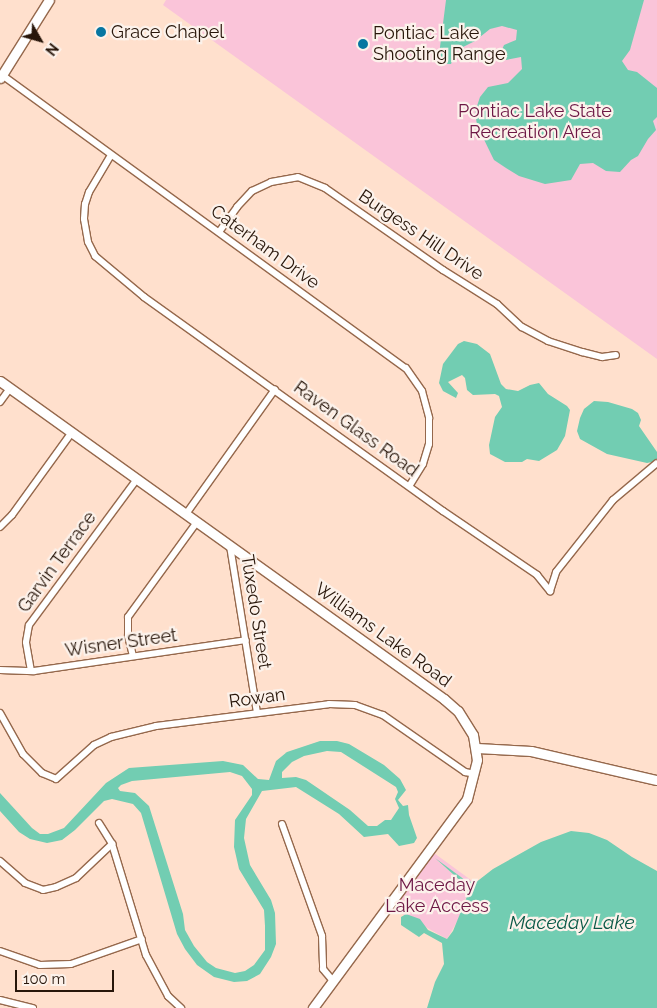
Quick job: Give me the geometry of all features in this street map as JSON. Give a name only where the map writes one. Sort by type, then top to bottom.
[{"type":"main road","points":[[1,76],[49,0]]},
{"type":"main road","name":"Williams Lake Road","points":[[0,380],[444,699],[467,724],[477,748],[475,774],[467,799],[313,1008]]},
{"type":"main road","points":[[477,748],[531,751],[657,780]]},
{"type":"street","name":"Caterham Drive","points":[[1,76],[406,368],[422,391],[429,418],[429,444],[423,464],[409,486]]},
{"type":"street","name":"Raven Glass Road","points":[[111,156],[89,192],[85,204],[84,219],[88,242],[95,256],[144,297],[537,575],[550,591],[556,572],[613,500],[657,463]]},
{"type":"street","name":"Burgess Hill Drive","points":[[219,232],[237,207],[252,191],[271,182],[298,177],[325,188],[443,270],[497,304],[522,327],[548,341],[602,358],[616,354]]},
{"type":"street","points":[[0,402],[10,388]]},
{"type":"street","points":[[186,514],[275,389]]},
{"type":"street","points":[[0,527],[12,515],[72,432]]},
{"type":"street","name":"Garvin Terrace","points":[[31,671],[26,642],[29,625],[137,479]]},
{"type":"street","points":[[133,656],[128,636],[128,617],[139,599],[197,522]]},
{"type":"street","name":"Tuxedo Street","points":[[230,546],[257,713]]},
{"type":"street","name":"Wisner Street","points":[[0,670],[31,671],[246,640]]},
{"type":"street","name":"Rowan","points":[[0,713],[23,754],[42,773],[56,779],[63,775],[94,744],[111,737],[156,726],[329,704],[355,705],[383,715],[465,772],[475,774]]},
{"type":"street","points":[[99,823],[112,844],[146,955],[168,996],[181,1008]]},
{"type":"street","points":[[282,824],[322,936],[323,969],[333,981]]},
{"type":"street","points":[[0,861],[25,883],[43,890],[56,888],[76,878],[112,844]]},
{"type":"street","points":[[0,951],[40,965],[70,964],[142,939]]},
{"type":"street","points":[[0,1000],[33,1008]]},
{"type":"green space","name":"Pontiac Lake State Recreation Area","points":[[166,0],[657,0],[657,359],[163,5]]},
{"type":"green space","name":"Maceday Lake Access","points":[[434,853],[475,883],[465,880],[437,860],[464,884],[468,892],[458,920],[447,939],[392,908]]},
{"type":"water","points":[[446,0],[644,0],[630,50],[622,61],[628,70],[637,72],[657,88],[657,117],[653,121],[656,130],[638,156],[631,160],[620,172],[606,171],[593,163],[580,164],[571,180],[545,184],[519,176],[494,160],[477,125],[475,112],[480,97],[488,87],[508,83],[522,69],[521,57],[506,60],[501,52],[504,45],[516,40],[517,30],[502,26],[490,29],[475,41],[457,50],[451,64],[445,64],[441,60],[440,47]]},
{"type":"water","points":[[464,341],[477,344],[490,354],[501,384],[506,389],[518,391],[539,383],[548,394],[567,406],[570,410],[565,436],[557,450],[539,461],[527,459],[522,462],[505,462],[490,454],[489,445],[495,417],[502,407],[499,396],[495,394],[473,395],[467,390],[465,378],[462,375],[448,382],[458,393],[456,398],[443,391],[439,383],[443,364],[458,344]]},
{"type":"water","points":[[594,401],[608,402],[632,409],[638,413],[641,420],[639,426],[657,452],[657,461],[647,463],[607,454],[580,439],[577,431],[580,418],[584,409]]},
{"type":"water","points":[[320,741],[337,741],[349,744],[384,765],[400,779],[406,790],[398,800],[403,806],[408,805],[409,815],[417,838],[414,843],[399,846],[388,834],[364,837],[339,814],[296,787],[262,791],[246,819],[244,838],[250,865],[271,900],[275,913],[276,944],[271,957],[260,974],[247,981],[234,982],[214,977],[197,965],[185,949],[177,934],[141,813],[133,804],[112,799],[104,801],[75,830],[62,840],[47,843],[30,839],[19,832],[0,811],[0,793],[32,828],[40,834],[48,834],[64,828],[106,783],[129,768],[223,761],[243,765],[258,779],[269,780],[276,761],[287,752]],"holes":[[[327,751],[341,752],[396,787],[398,792],[395,799],[399,808],[391,820],[385,820],[377,826],[368,826],[350,810],[306,780],[296,777],[282,778],[282,772],[292,762],[304,756]],[[230,772],[242,776],[252,789],[252,795],[235,820],[234,847],[239,869],[264,910],[265,926],[265,950],[254,965],[245,971],[235,973],[216,968],[207,962],[194,946],[185,930],[183,914],[149,806],[135,793],[120,791],[118,788],[132,781]]]},
{"type":"water","name":"Maceday Lake","points":[[571,831],[589,833],[607,840],[657,871],[657,1008],[427,1008],[435,982],[444,964],[442,943],[424,933],[419,937],[401,925],[401,917],[406,914],[420,919],[428,930],[447,939],[453,931],[468,894],[464,884],[435,858],[465,880],[475,883],[493,869],[541,842]]},
{"type":"place","name":"Grace Chapel","points":[[101,32]]},
{"type":"place","name":"Pontiac Lake Shooting Range","points":[[363,44]]}]
